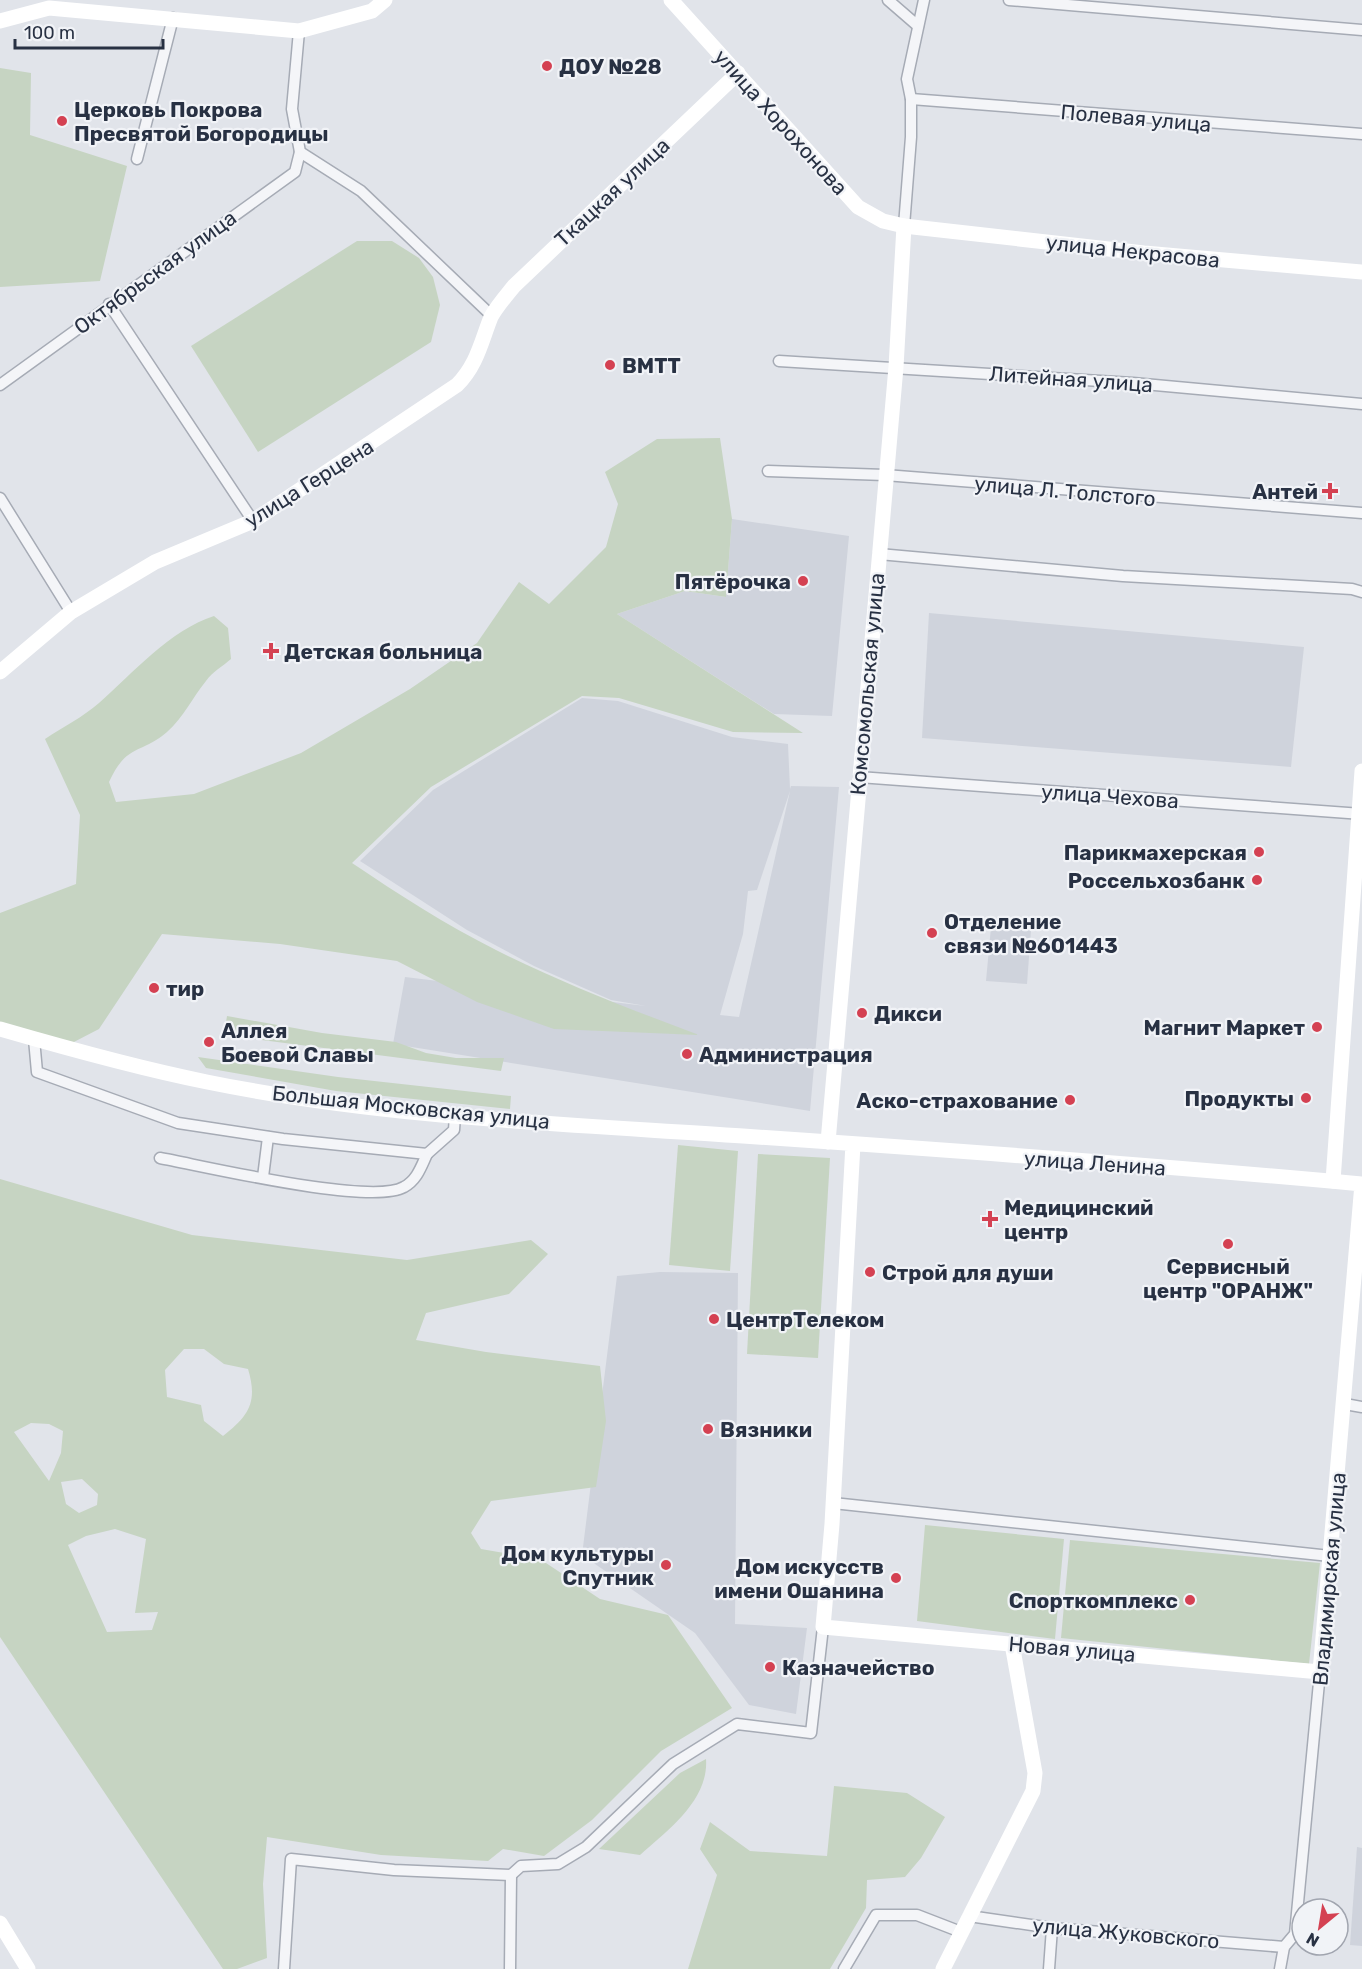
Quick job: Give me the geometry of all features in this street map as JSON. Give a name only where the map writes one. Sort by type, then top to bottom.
[{"type":"street","points":[[0,21],[50,4],[299,31],[372,11],[385,0]]},
{"type":"street","name":"улица Хорохонова","points":[[671,0],[858,207],[883,220],[904,226]]},
{"type":"street","points":[[888,0],[918,26]]},
{"type":"street","points":[[904,226],[911,137],[911,99],[907,79],[924,0]]},
{"type":"street","points":[[1009,0],[1362,30]]},
{"type":"street","points":[[137,159],[173,18]]},
{"type":"street","points":[[299,31],[292,109],[300,152],[361,191],[492,316]]},
{"type":"street","name":"Ткацкая улица","points":[[492,316],[514,286],[540,260],[738,73]]},
{"type":"street","name":"Полевая улица","points":[[911,99],[1362,134]]},
{"type":"street","name":"Октябрьская улица","points":[[0,385],[109,304],[295,172],[300,152]]},
{"type":"street","name":"улица Некрасова","points":[[904,226],[1144,253],[1362,272]]},
{"type":"street","name":"Комсомольская улица","points":[[828,1142],[896,367],[904,226]]},
{"type":"street","points":[[109,304],[253,521]]},
{"type":"street","name":"улица Герцена","points":[[0,672],[71,612],[155,562],[253,521],[457,385],[468,375],[476,360],[492,316]]},
{"type":"street","name":"Литейная улица","points":[[779,361],[1133,383],[1362,404]]},
{"type":"street","name":"улица Л. Толстого","points":[[768,471],[885,475],[1362,513]]},
{"type":"street","points":[[0,498],[71,612]]},
{"type":"street","points":[[879,554],[1123,576],[1352,589],[1362,592]]},
{"type":"street","points":[[1334,1181],[1361,814],[1362,771]]},
{"type":"street","name":"улица Чехова","points":[[859,777],[1361,814]]},
{"type":"street","name":"Большая Московская улица","points":[[0,1029],[102,1059],[210,1083],[332,1102],[455,1115],[828,1142]]},
{"type":"street","points":[[34,1039],[38,1072],[178,1123],[268,1137],[427,1154]]},
{"type":"street","points":[[160,1158],[351,1193],[402,1189],[416,1178],[427,1154],[454,1130],[455,1115]]},
{"type":"street","points":[[263,1177],[268,1137]]},
{"type":"street","name":"улица Ленина","points":[[828,1142],[1362,1184]]},
{"type":"street","points":[[284,1969],[291,1859],[394,1870],[511,1875],[521,1866],[558,1864],[586,1847],[673,1764],[737,1724],[811,1733],[823,1627],[833,1503],[854,1144]]},
{"type":"street","name":"Владимирская улица","points":[[1280,1969],[1284,1947],[1295,1934],[1345,1404],[1362,1184]]},
{"type":"street","points":[[1345,1404],[1362,1407]]},
{"type":"street","points":[[833,1503],[1330,1557]]},
{"type":"street","name":"Новая улица","points":[[823,1627],[1320,1672]]},
{"type":"street","points":[[943,1969],[1033,1791],[1035,1773],[1012,1644]]},
{"type":"street","points":[[510,1969],[511,1875]]},
{"type":"street","points":[[844,1969],[876,1915],[917,1915],[961,1932]]},
{"type":"street","name":"улица Жуковского","points":[[969,1916],[1052,1928],[1284,1947]]},
{"type":"street","points":[[0,1923],[28,1969]]},
{"type":"street","points":[[1049,1969],[1052,1928]]},
{"type":"shaded area","points":[[732,519],[849,536],[832,716],[774,714],[617,614],[685,591],[726,597]]},
{"type":"shaded area","points":[[929,613],[1304,647],[1291,767],[922,738]]},
{"type":"shaded area","points":[[582,698],[618,701],[732,737],[788,744],[790,789],[791,786],[839,787],[810,1111],[393,1044],[405,977],[646,1006],[611,1000],[534,966],[467,930],[360,861],[433,790]],"holes":[[[790,791],[739,1017],[720,1015],[743,934],[748,891],[757,890]]]},
{"type":"shaded area","points":[[991,927],[1031,930],[1027,984],[986,981]]},
{"type":"shaded area","points":[[660,1272],[738,1273],[735,1624],[807,1628],[796,1714],[749,1705],[695,1633],[582,1555],[617,1276]]},
{"type":"shaded area","points":[[1357,1847],[1362,1848],[1362,1946],[1350,1945]]},
{"type":"green space","points":[[0,68],[31,73],[30,135],[127,166],[100,281],[0,287]]},
{"type":"green space","points":[[357,241],[392,241],[419,258],[433,277],[440,305],[431,342],[258,452],[191,346]]},
{"type":"green space","points":[[720,438],[732,519],[726,597],[685,591],[617,614],[803,733],[733,732],[619,698],[582,696],[431,787],[352,863],[422,909],[496,950],[571,985],[699,1035],[554,1029],[477,1002],[397,961],[280,944],[162,934],[99,1029],[70,1044],[0,1023],[0,913],[76,884],[80,815],[45,739],[93,708],[182,631],[214,616],[228,628],[231,659],[208,678],[167,732],[122,761],[109,782],[116,802],[194,794],[301,753],[410,689],[477,643],[519,582],[549,604],[606,547],[618,504],[605,472],[657,439]]},
{"type":"green space","points":[[227,1016],[322,1033],[396,1042],[426,1053],[456,1058],[504,1058],[501,1071],[224,1035]]},
{"type":"green space","points":[[198,1057],[338,1077],[511,1096],[510,1109],[336,1091],[206,1068]]},
{"type":"green space","points":[[678,1145],[738,1151],[730,1271],[669,1265]]},
{"type":"green space","points":[[758,1154],[830,1158],[818,1358],[747,1354]]},
{"type":"green space","points":[[0,1179],[192,1235],[407,1260],[531,1240],[548,1254],[509,1294],[426,1313],[416,1340],[486,1352],[600,1366],[606,1421],[596,1487],[491,1501],[471,1533],[481,1549],[540,1559],[600,1599],[668,1615],[732,1708],[661,1751],[592,1820],[544,1856],[503,1849],[488,1861],[381,1855],[267,1837],[263,1884],[267,1958],[237,1969],[223,1969],[0,1637]],"holes":[[[184,1349],[204,1349],[224,1364],[248,1369],[252,1391],[249,1407],[239,1422],[223,1436],[204,1421],[201,1405],[167,1397],[165,1370]],[[31,1423],[49,1424],[63,1431],[61,1453],[49,1481],[14,1432]],[[82,1479],[98,1494],[97,1505],[79,1513],[66,1504],[61,1482]],[[115,1529],[146,1539],[135,1613],[158,1612],[152,1630],[107,1632],[68,1545],[86,1536]]]},
{"type":"green space","points":[[925,1525],[1064,1539],[1055,1639],[917,1621]]},
{"type":"green space","name":"Спорткомплекс","points":[[1070,1540],[1320,1563],[1309,1664],[1061,1638]]},
{"type":"green space","points":[[706,1759],[701,1788],[694,1801],[674,1824],[640,1855],[599,1849],[680,1773]]},
{"type":"green space","points":[[834,1786],[907,1793],[945,1817],[921,1858],[905,1877],[867,1880],[866,1908],[830,1969],[688,1969],[717,1875],[700,1849],[710,1822],[750,1851],[827,1856]]},
{"type":"place","name":"ДОУ №28","points":[[547,66]]},
{"type":"place","name":"Церковь Покрова Пресвятой Богородицы","points":[[62,121]]},
{"type":"place","name":"ВМТТ","points":[[610,365]]},
{"type":"place","name":"Антей","points":[[1330,491]]},
{"type":"place","name":"Пятёрочка","points":[[803,581]]},
{"type":"place","name":"Детская больница","points":[[271,651]]},
{"type":"place","name":"Парикмахерская","points":[[1259,852]]},
{"type":"place","name":"Россельхозбанк","points":[[1257,880]]},
{"type":"place","name":"Отделение связи №601443","points":[[932,933]]},
{"type":"place","name":"тир","points":[[154,988]]},
{"type":"place","name":"Дикси","points":[[862,1013]]},
{"type":"place","name":"Магнит Маркет","points":[[1317,1027]]},
{"type":"place","name":"Аллея Боевой Славы","points":[[209,1042]]},
{"type":"place","name":"Администрация","points":[[687,1054]]},
{"type":"place","name":"Продукты","points":[[1306,1098]]},
{"type":"place","name":"Аско-страхование","points":[[1070,1100]]},
{"type":"place","name":"Медицинский центр","points":[[990,1219]]},
{"type":"place","name":"Сервисный центр \"ОРАНЖ\"","points":[[1228,1244]]},
{"type":"place","name":"Строй для души","points":[[870,1272]]},
{"type":"place","name":"ЦентрТелеком","points":[[714,1319]]},
{"type":"place","name":"Вязники","points":[[708,1429]]},
{"type":"place","name":"Дом культуры Спутник","points":[[666,1565]]},
{"type":"place","name":"Дом искусств имени Ошанина","points":[[896,1578]]},
{"type":"place","name":"Спорткомплекс","points":[[1190,1600]]},
{"type":"place","name":"Казначейство","points":[[770,1667]]}]
